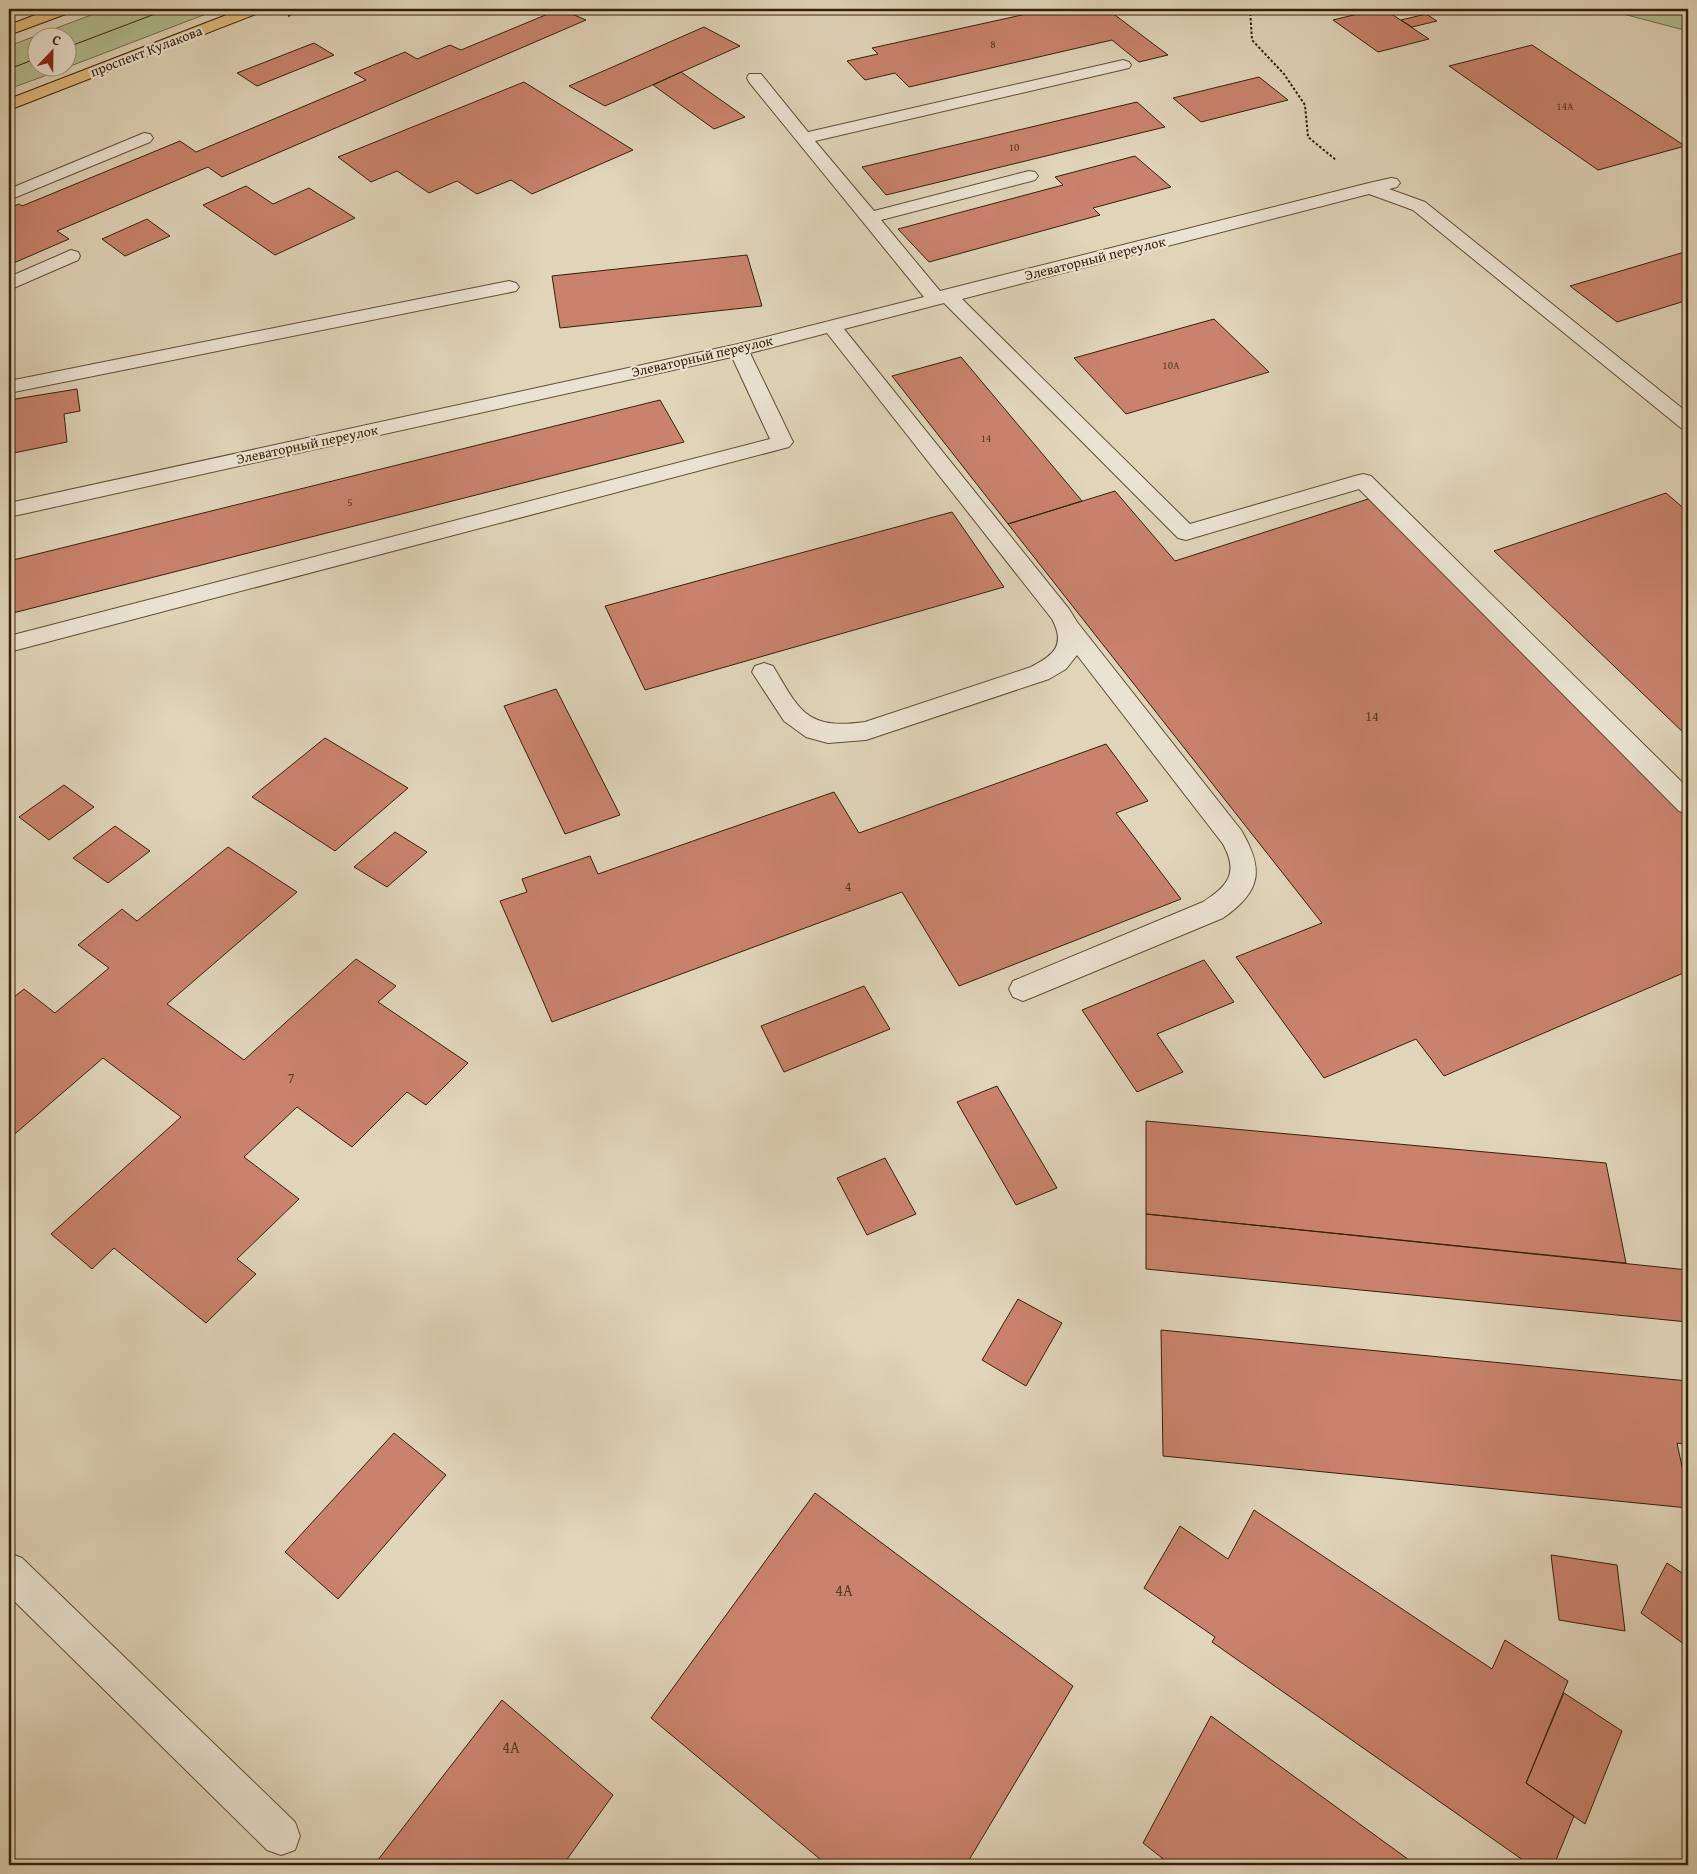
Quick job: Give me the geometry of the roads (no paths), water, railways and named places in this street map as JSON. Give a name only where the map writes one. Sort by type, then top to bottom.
[{"type":"main road","points":[[9,30],[65,9]]},
{"type":"main road","name":"проспект Кулакова","points":[[9,105],[255,9]]},
{"type":"street","points":[[804,138],[1123,65]]},
{"type":"street","points":[[755,78],[869,218],[941,297],[1186,533],[1363,482],[1688,804]]},
{"type":"street","points":[[9,195],[144,138]]},
{"type":"street","points":[[869,218],[1030,176]]},
{"type":"street","name":"Элеваторный переулок","points":[[9,510],[739,350],[1391,182]]},
{"type":"street","points":[[1369,188],[1419,206],[1688,423]]},
{"type":"street","points":[[9,284],[71,256]]},
{"type":"street","points":[[9,387],[509,287]]},
{"type":"street","points":[[831,325],[1123,696],[1242,852],[1245,868],[1241,885],[1230,899],[1213,910],[1023,989]]},
{"type":"street","points":[[9,644],[782,442],[739,350]]},
{"type":"street","points":[[764,672],[792,717],[806,727],[825,733],[846,735],[866,731],[1040,673],[1056,665],[1066,654],[1071,641],[1069,628]]},
{"type":"street","points":[[1040,673],[1059,670],[1079,671],[1097,676],[1113,686],[1123,696]]},
{"type":"street","points":[[9,1571],[281,1836]]},
{"type":"tram line","points":[[78,43],[168,9]]},
{"type":"tram line","points":[[9,69],[28,62]]}]
